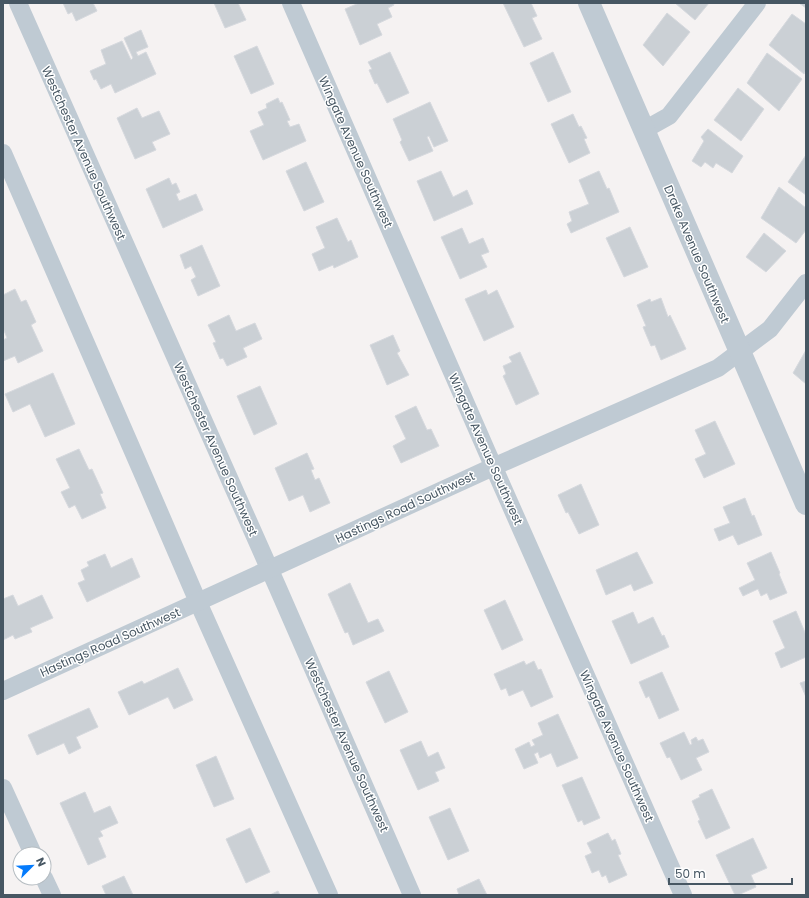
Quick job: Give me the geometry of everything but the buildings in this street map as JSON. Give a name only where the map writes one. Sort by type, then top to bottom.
[{"type":"street","name":"Westchester Avenue Southwest","points":[[18,3],[270,569],[412,895]]},
{"type":"street","name":"Wingate Avenue Southwest","points":[[291,3],[493,467],[683,895]]},
{"type":"street","name":"Drake Avenue Southwest","points":[[589,3],[806,504]]},
{"type":"street","points":[[644,130],[669,116],[757,3]]},
{"type":"street","points":[[3,153],[198,602],[329,895]]},
{"type":"street","name":"Hastings Road Southwest","points":[[3,690],[493,467],[718,368],[770,329],[806,283]]},
{"type":"street","points":[[3,788],[29,846]]}]
